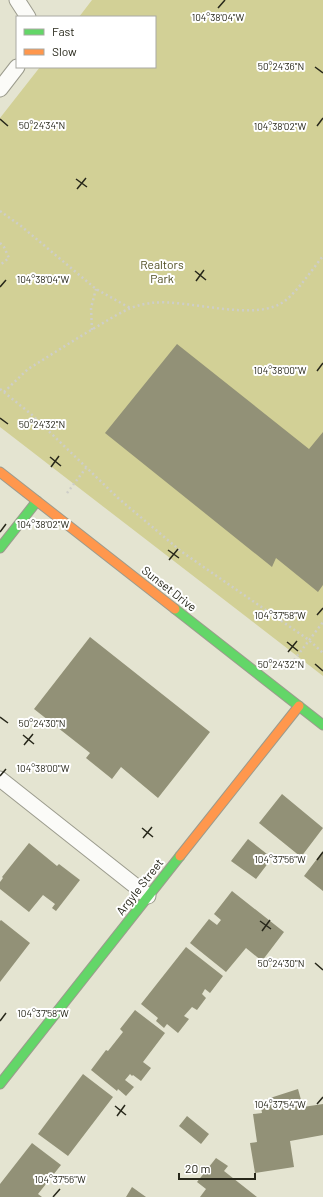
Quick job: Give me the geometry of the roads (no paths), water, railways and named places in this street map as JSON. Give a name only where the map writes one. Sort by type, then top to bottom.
[{"type":"street","name":"Sunset Drive","points":[[0,472],[323,725]]},
{"type":"street","points":[[0,548],[37,501]]},
{"type":"street","name":"Argyle Street","points":[[0,1084],[299,706]]},
{"type":"lane","points":[[17,0],[27,16]]},
{"type":"lane","points":[[0,89],[16,68]]},
{"type":"lane","points":[[0,779],[148,896]]},
{"type":"park label","name":"Realtors Park","points":[[162,272]]}]
